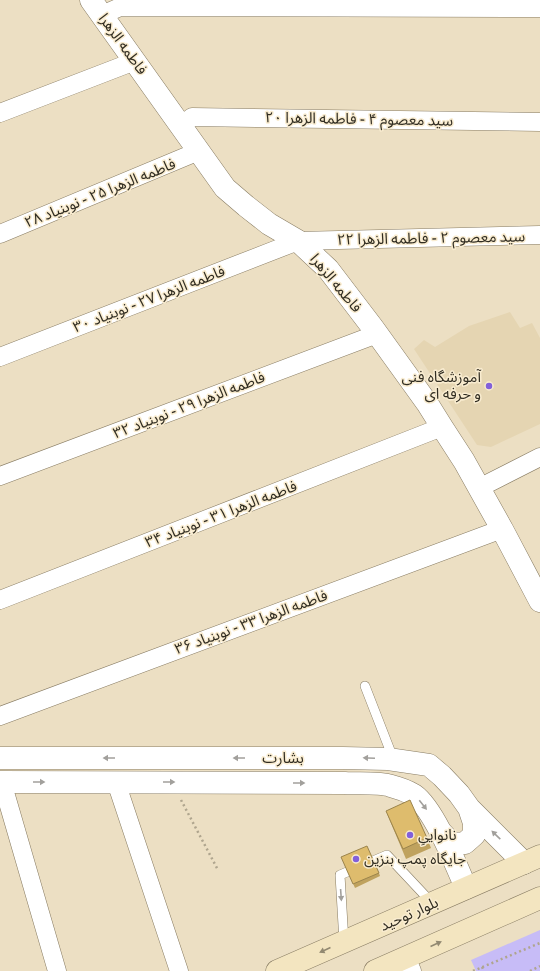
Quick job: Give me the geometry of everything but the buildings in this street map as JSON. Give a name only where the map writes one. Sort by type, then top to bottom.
[{"type":"main road","name":"بلوار توحید","points":[[277,971],[532,860]]},
{"type":"main road","points":[[375,971],[409,964],[540,898]]},
{"type":"street","points":[[96,8],[540,8]]},
{"type":"street","name":"فاطمه الزهرا","points":[[96,8],[225,188],[269,224],[298,241],[328,269],[377,334],[427,403],[442,427],[479,488],[540,601]]},
{"type":"street","points":[[0,113],[135,61]]},
{"type":"street","name":"سید معصوم ۴ - فاطمه الزهرا ۲۰","points":[[181,126],[192,117],[540,122]]},
{"type":"street","name":"فاطمه الزهرا ۲۵ - نوبنیاد ۲۸","points":[[0,234],[199,152]]},
{"type":"street","name":"سید معصوم ۲ - فاطمه الزهرا ۲۲","points":[[298,241],[540,235]]},
{"type":"street","name":"فاطمه الزهرا ۲۷ - نوبنیاد ۳۰","points":[[0,357],[298,241]]},
{"type":"street","name":"فاطمه الزهرا ۲۹ - نوبنیاد ۳۲","points":[[0,476],[377,334]]},
{"type":"street","name":"فاطمه الزهرا ۳۱ - نوبنیاد ۳۴","points":[[0,600],[442,427]]},
{"type":"street","points":[[479,488],[540,457]]},
{"type":"street","name":"فاطمه الزهرا ۳۳ - نوبنیاد ۳۶","points":[[0,716],[502,529]]},
{"type":"street","name":"بشارت","points":[[0,758],[343,758],[393,760],[429,765],[459,794],[469,808],[532,860]]},
{"type":"street","points":[[1,782],[57,971]]},
{"type":"street","name":"بشارت","points":[[1,782],[345,783],[389,785],[415,796],[422,803],[440,831],[466,888]]},
{"type":"street","points":[[116,782],[179,971]]},
{"type":"street","points":[[440,831],[452,844],[465,843],[474,835],[474,823],[469,808]]},
{"type":"lane","points":[[365,686],[393,760]]},
{"type":"lane","points":[[344,942],[340,875],[387,855],[432,903]]},
{"type":"path","points":[[171,782],[218,870]]},
{"type":"path","points":[[473,971],[540,943]]},
{"type":"path","points":[[530,971],[540,966]]},
{"type":"path","points":[[482,967],[484,971]]},
{"type":"shaded area","name":"آموزشگاه فنی و حرفه ای","points":[[510,312],[520,328],[532,323],[540,338],[540,424],[491,447],[477,445],[414,349],[424,340],[435,347],[469,326]]},
{"type":"shaded area","points":[[540,930],[540,971],[476,971],[471,960]]},
{"type":"place","name":"آموزشگاه فنی و حرفه ای","points":[[489,386]]},
{"type":"place","name":"نانواییِ","points":[[410,835]]},
{"type":"place","name":"جایگاه پمپ بنزین","points":[[356,859]]}]
